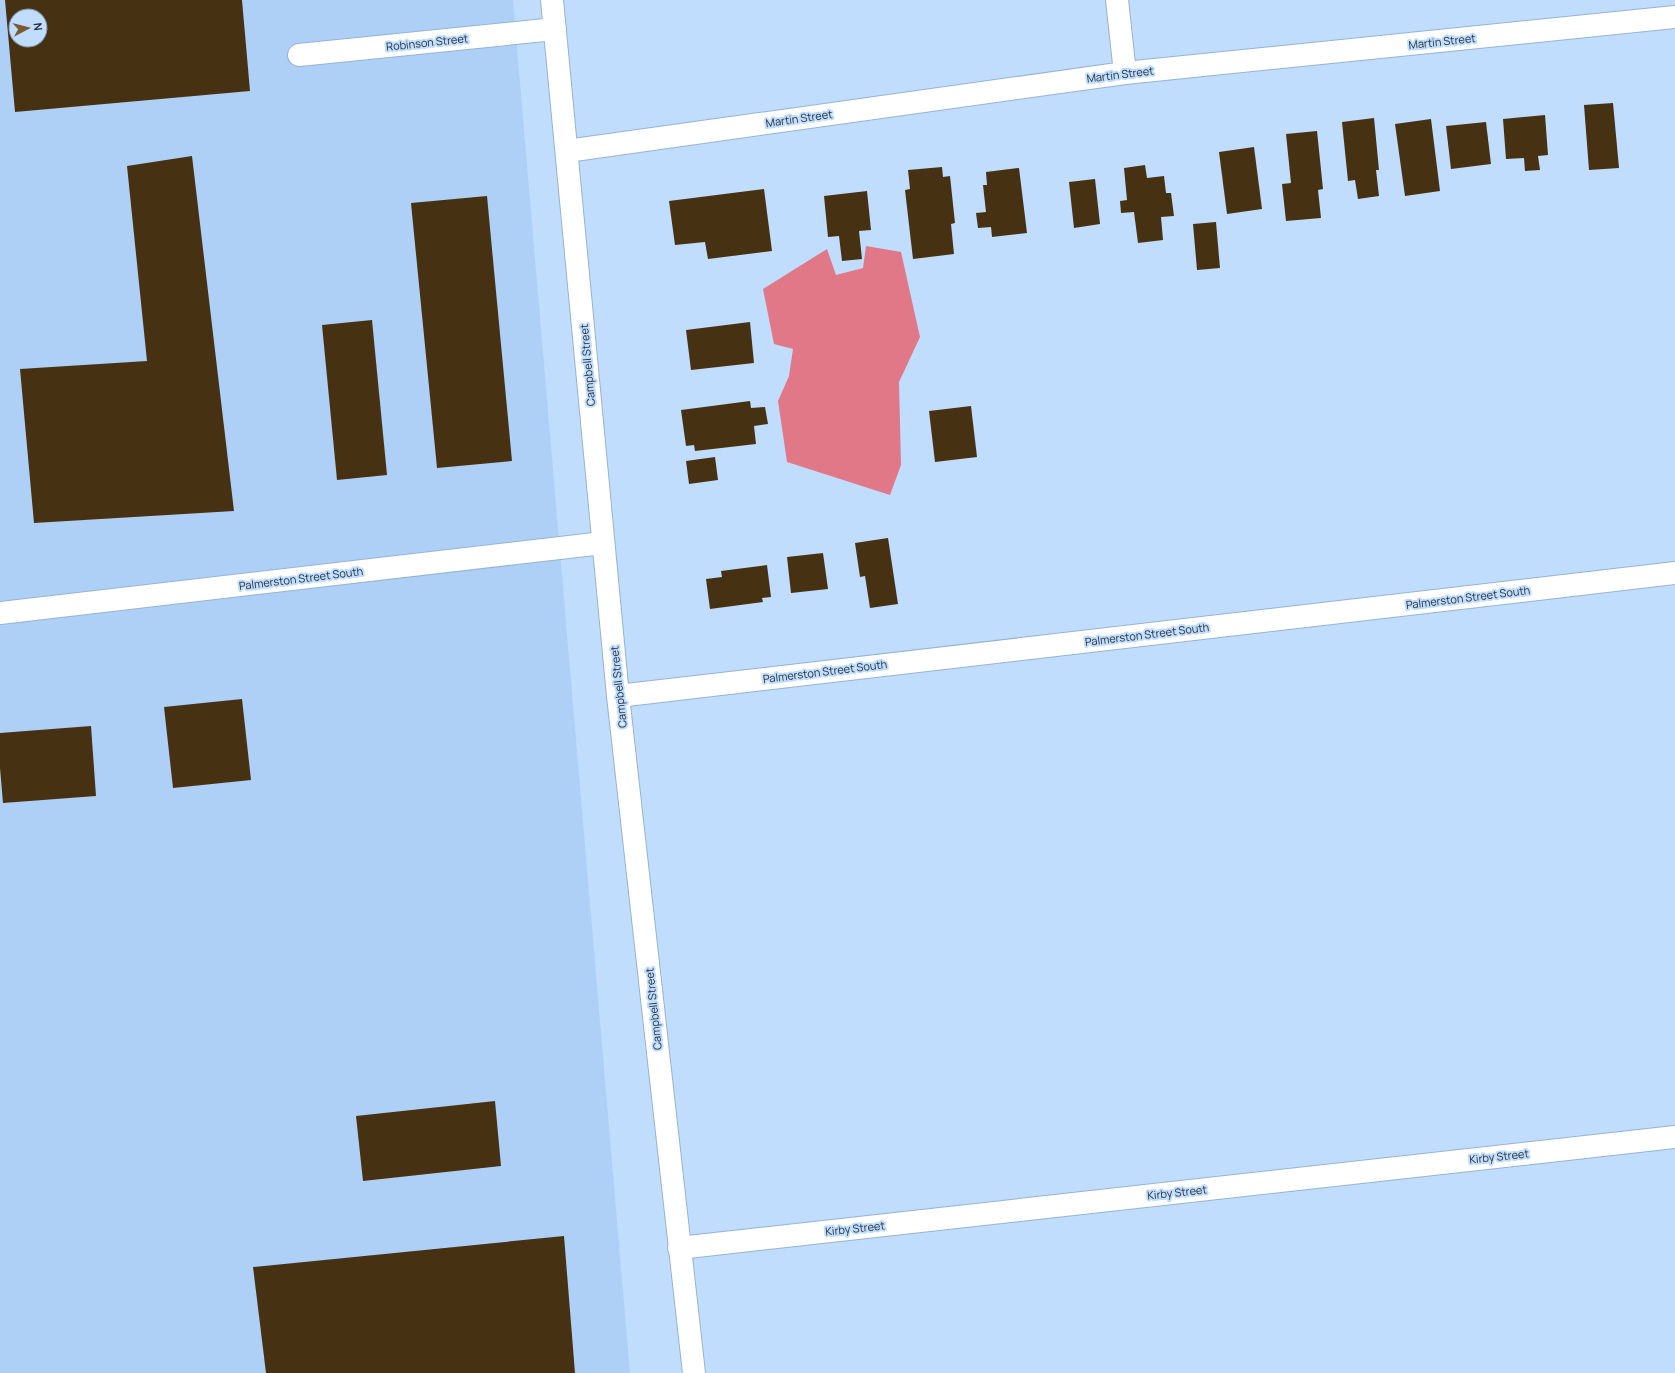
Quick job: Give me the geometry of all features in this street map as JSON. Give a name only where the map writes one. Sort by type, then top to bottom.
[{"type":"street","name":"Campbell Street","points":[[552,0],[618,696],[694,1373]]},
{"type":"street","points":[[1117,0],[1125,73]]},
{"type":"street","name":"Martin Street","points":[[567,151],[1125,73],[1675,17]]},
{"type":"street","name":"Robinson Street","points":[[299,55],[555,29]]},
{"type":"street","name":"Palmerston Street South","points":[[0,613],[603,543]]},
{"type":"street","name":"Palmerston Street South","points":[[618,696],[1675,573]]},
{"type":"street","name":"Kirby Street","points":[[679,1248],[1675,1137]]},
{"type":"shaded area","points":[[0,0],[513,0],[630,1373],[0,1373]]},
{"type":"shaded area","points":[[866,246],[901,252],[920,337],[899,382],[901,465],[890,495],[787,462],[778,401],[789,376],[793,349],[774,344],[763,289],[827,249],[836,275],[863,268]]},
{"type":"building","points":[[5,0],[242,0],[250,91],[15,112],[9,48],[48,48],[48,8],[8,8],[8,34]]},
{"type":"building","points":[[1613,103],[1619,168],[1589,170],[1584,105]]},
{"type":"building","points":[[1545,115],[1548,155],[1538,156],[1540,170],[1525,171],[1524,158],[1506,159],[1503,119]]},
{"type":"building","points":[[1374,118],[1379,170],[1376,170],[1379,196],[1358,199],[1355,180],[1348,181],[1342,122]]},
{"type":"building","points":[[1431,119],[1440,191],[1405,196],[1395,124]]},
{"type":"building","points":[[1486,122],[1491,164],[1451,169],[1446,126]]},
{"type":"building","points":[[1317,131],[1323,189],[1318,190],[1321,218],[1286,221],[1282,184],[1291,183],[1286,134]]},
{"type":"building","points":[[1254,147],[1262,209],[1227,214],[1219,152]]},
{"type":"building","points":[[192,156],[234,511],[34,523],[20,369],[147,361],[127,166]]},
{"type":"building","points":[[1145,165],[1147,178],[1164,176],[1166,193],[1171,193],[1174,216],[1161,217],[1163,240],[1138,243],[1134,212],[1121,213],[1120,201],[1127,200],[1124,168]]},
{"type":"building","points":[[942,167],[943,177],[950,176],[955,223],[951,224],[954,254],[913,259],[905,190],[910,189],[908,170]]},
{"type":"building","points":[[1019,168],[1027,233],[992,237],[991,227],[978,228],[976,213],[986,212],[983,185],[987,185],[986,172]]},
{"type":"building","points":[[1095,179],[1100,224],[1074,228],[1069,182]]},
{"type":"building","points":[[764,189],[772,251],[708,259],[705,242],[675,245],[669,201]]},
{"type":"building","points":[[867,191],[871,230],[859,231],[862,259],[842,261],[839,236],[828,237],[824,196]]},
{"type":"building","points":[[487,196],[512,461],[437,468],[411,203]]},
{"type":"building","points":[[1216,222],[1220,268],[1197,270],[1193,224]]},
{"type":"building","points":[[372,320],[387,475],[337,480],[322,325]]},
{"type":"building","points":[[750,322],[754,363],[691,370],[686,330]]},
{"type":"building","points":[[750,401],[751,408],[765,407],[768,424],[754,426],[756,444],[695,451],[694,445],[686,446],[681,410]]},
{"type":"building","points":[[971,406],[977,457],[935,462],[929,411]]},
{"type":"building","points":[[715,457],[718,480],[689,484],[686,461]]},
{"type":"building","points":[[888,538],[898,604],[870,608],[865,576],[860,577],[855,543]]},
{"type":"building","points":[[823,553],[828,589],[791,593],[787,557]]},
{"type":"building","points":[[767,565],[771,597],[762,598],[763,602],[710,609],[706,579],[722,577],[721,571]]},
{"type":"building","points":[[242,699],[251,780],[173,788],[164,707]]},
{"type":"building","points":[[91,726],[96,796],[3,803],[0,768],[0,733]]},
{"type":"building","points":[[495,1101],[501,1166],[363,1181],[356,1116]]},
{"type":"building","points":[[564,1236],[575,1373],[266,1373],[253,1267]]}]
